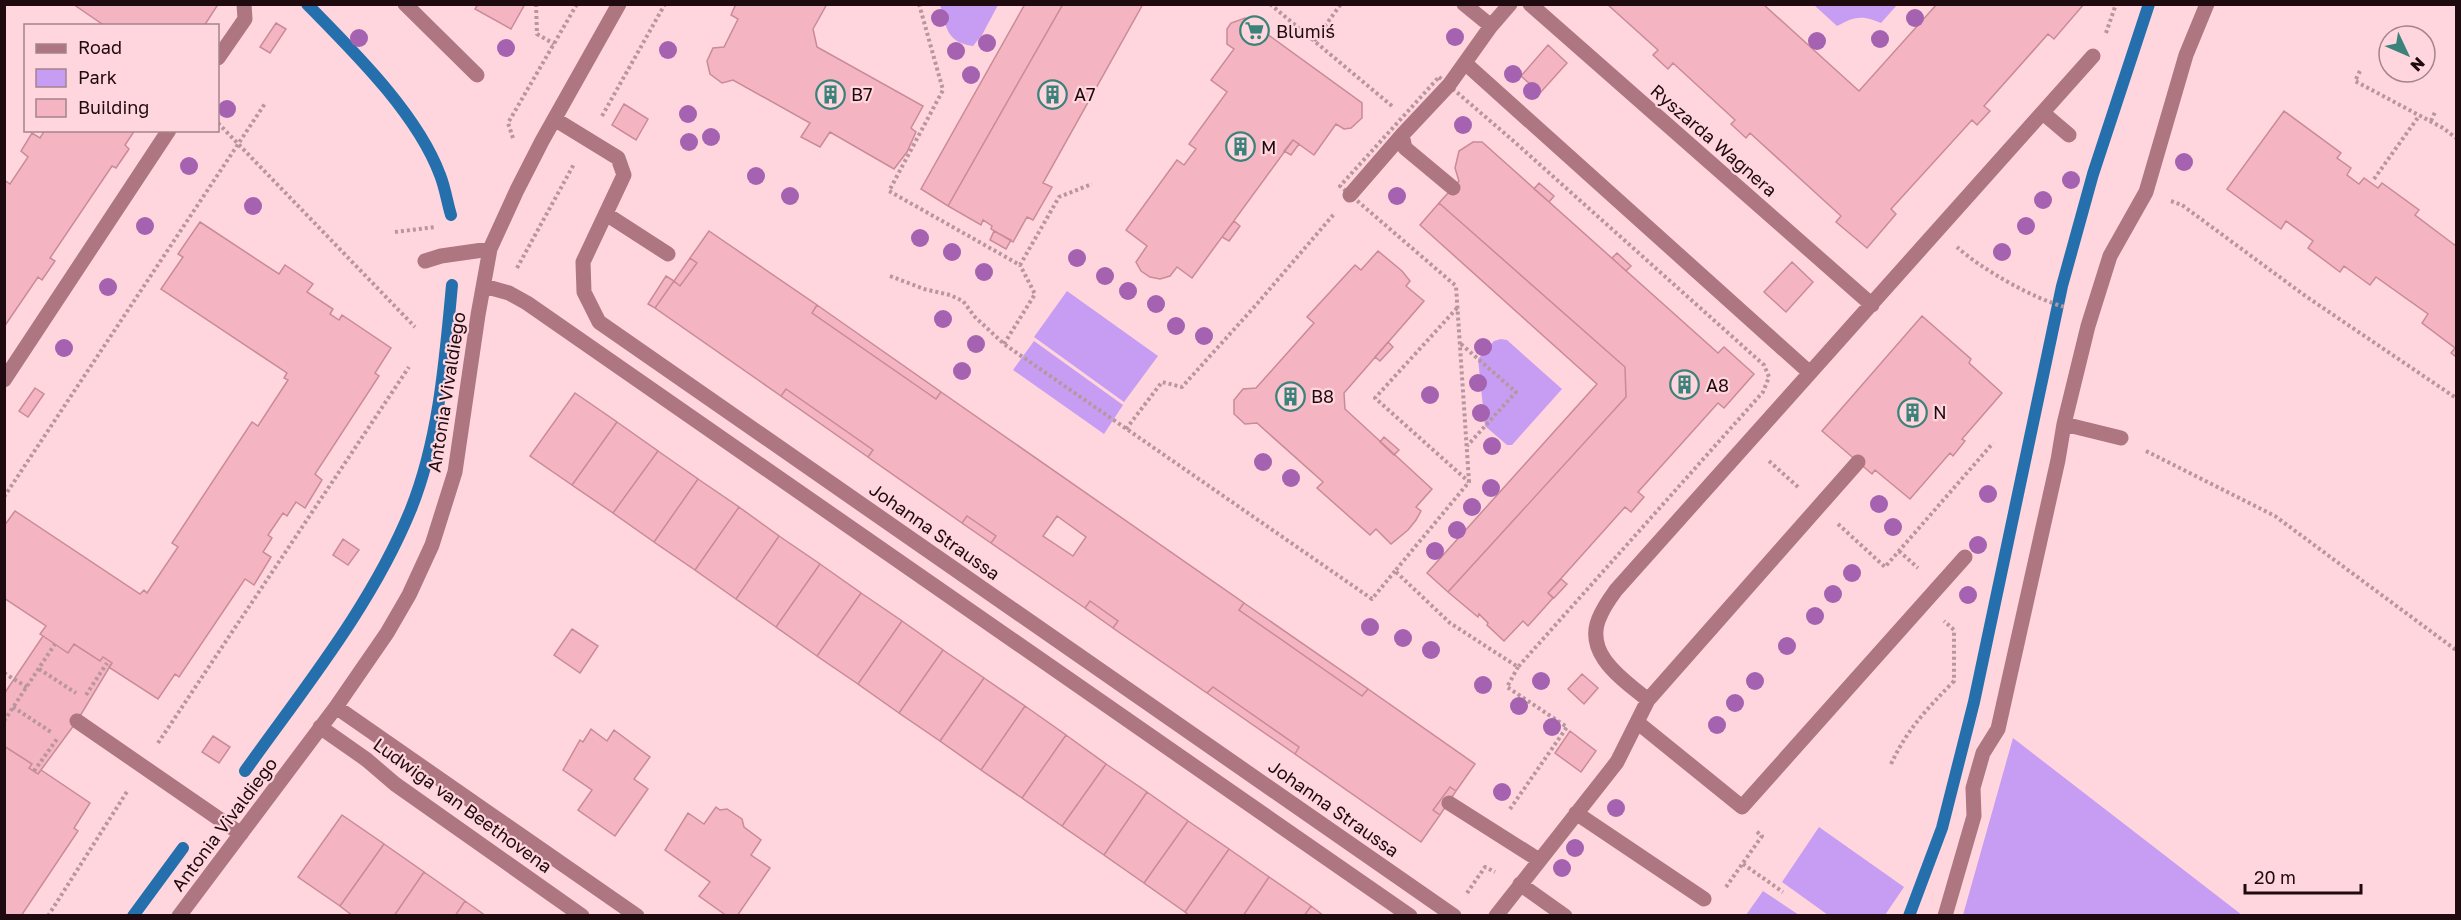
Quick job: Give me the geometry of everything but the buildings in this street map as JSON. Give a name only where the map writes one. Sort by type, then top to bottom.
[{"type":"street","points":[[219,57],[245,19],[244,4]]},
{"type":"street","points":[[405,4],[477,75]]},
{"type":"street","name":"Antonia Vivaldiego","points":[[179,915],[336,707],[387,633],[409,595],[432,545],[455,472],[490,249],[517,190],[619,4]]},
{"type":"street","points":[[1464,4],[1491,26]]},
{"type":"street","points":[[1347,199],[1402,135],[1444,81],[1465,63],[1510,4]]},
{"type":"street","name":"Ryszarda Wagnera","points":[[1530,4],[1872,305]]},
{"type":"street","points":[[1945,915],[1974,816],[1973,788],[1983,753],[1998,729],[2064,424],[2088,326],[2110,256],[2146,192],[2186,55],[2207,4]]},
{"type":"street","points":[[1648,700],[1618,676],[1598,650],[1595,640],[1600,615],[1616,590],[2093,56]]},
{"type":"street","points":[[1465,63],[1809,373]]},
{"type":"street","points":[[2043,113],[2069,135]]},
{"type":"street","name":"Johanna Straussa","points":[[556,120],[618,158],[624,175],[583,262],[584,292],[599,322],[1454,915]]},
{"type":"street","points":[[4,380],[168,132]]},
{"type":"street","points":[[1402,135],[1405,148],[1453,188]]},
{"type":"street","points":[[606,214],[668,254]]},
{"type":"street","points":[[424,261],[441,256],[490,249]]},
{"type":"street","points":[[484,286],[509,293],[527,303],[1410,915]]},
{"type":"street","points":[[2064,424],[2121,438]]},
{"type":"street","points":[[1496,915],[1617,762],[1648,700],[1858,462]]},
{"type":"street","points":[[1637,722],[1742,807],[1965,556]]},
{"type":"street","points":[[336,707],[637,915]]},
{"type":"street","points":[[77,721],[241,834]]},
{"type":"street","name":"Ludwiga van Beethovena","points":[[320,728],[367,760],[395,784],[582,915]]},
{"type":"street","points":[[1449,803],[1539,860]]},
{"type":"street","points":[[1576,813],[1704,899]]},
{"type":"street","points":[[1520,884],[1565,915]]},
{"type":"path","points":[[536,4],[537,34],[554,44]]},
{"type":"path","points":[[514,140],[508,123],[577,4]]},
{"type":"path","points":[[919,4],[943,90],[889,191],[1020,264],[1035,294],[1004,344]]},
{"type":"path","points":[[1270,4],[1404,116]]},
{"type":"path","points":[[1314,41],[1341,4]]},
{"type":"path","points":[[2098,39],[2106,34],[2116,4]]},
{"type":"path","points":[[2360,70],[2355,81],[2457,138]]},
{"type":"path","points":[[1444,81],[1764,365],[1769,377],[1763,392],[1518,667],[1507,687],[1567,727],[1509,810]]},
{"type":"path","points":[[4,497],[266,102]]},
{"type":"path","points":[[2431,122],[2435,112]]},
{"type":"path","points":[[2374,179],[2419,116]]},
{"type":"path","points":[[219,124],[415,327]]},
{"type":"path","points":[[1020,264],[1059,196],[1092,184]]},
{"type":"path","points":[[2146,192],[2182,205],[2304,295],[2457,398]]},
{"type":"path","points":[[890,276],[963,301],[1004,344],[1372,599],[1469,482],[1467,446],[1456,286],[1347,199]]},
{"type":"path","points":[[1126,429],[1162,382],[1182,387],[1257,305],[1336,211]]},
{"type":"path","points":[[395,232],[436,226]]},
{"type":"path","points":[[1939,230],[1969,258],[2046,302],[2067,307]]},
{"type":"path","points":[[1458,307],[1375,398],[1469,482]]},
{"type":"path","points":[[1460,343],[1516,392],[1467,446]]},
{"type":"path","points":[[48,915],[142,766],[409,367]]},
{"type":"path","points":[[2121,438],[2275,516],[2457,650]]},
{"type":"path","points":[[1748,443],[1885,567],[1993,443]]},
{"type":"path","points":[[1395,571],[1450,623],[1518,667]]},
{"type":"path","points":[[1891,764],[1903,738],[1919,717],[1954,681],[1954,630],[1924,603]]},
{"type":"path","points":[[4,721],[55,644]]},
{"type":"path","points":[[39,669],[84,698]]},
{"type":"path","points":[[4,673],[27,687]]},
{"type":"path","points":[[13,707],[59,737]]},
{"type":"path","points":[[1704,899],[1713,905],[1762,836],[1750,826],[1742,807]]},
{"type":"path","points":[[1466,895],[1485,867],[1495,873],[1514,844]]},
{"type":"path","points":[[1743,864],[1783,892]]},
{"type":"green space","points":[[940,4],[998,5],[982,35],[973,46],[957,41],[949,33]]},
{"type":"green space","points":[[1814,5],[1897,5],[1881,23],[1859,18],[1837,26]]},
{"type":"green space","points":[[1067,291],[1158,356],[1124,402],[1034,337]]},
{"type":"green space","points":[[1507,340],[1562,389],[1512,445],[1507,445],[1485,426],[1478,359],[1494,341]]},
{"type":"green space","points":[[1034,341],[1123,405],[1104,434],[1013,370]]},
{"type":"green space","points":[[2013,738],[2242,915],[1963,915]]},
{"type":"green space","points":[[1819,827],[1904,887],[1885,915],[1828,915],[1782,882]]},
{"type":"green space","points":[[1763,891],[1799,915],[1746,915]]},
{"type":"waterway","points":[[307,4],[382,84],[416,129],[440,175],[451,215]]},
{"type":"waterway","points":[[1909,916],[1942,828],[1974,702],[2062,286],[2093,174],[2149,4]]},
{"type":"waterway","points":[[245,771],[336,645],[357,612],[377,579],[411,509],[421,482],[434,427],[452,285]]},
{"type":"waterway","points":[[133,916],[183,848]]},
{"type":"place","name":"Blumiś","points":[[1255,31]]},
{"type":"place","name":"B7","points":[[830,94]]},
{"type":"place","name":"A7","points":[[1053,94]]},
{"type":"place","name":"M","points":[[1240,147]]},
{"type":"place","name":"A8","points":[[1685,385]]},
{"type":"place","name":"B8","points":[[1290,396]]},
{"type":"place","name":"N","points":[[1912,412]]}]
